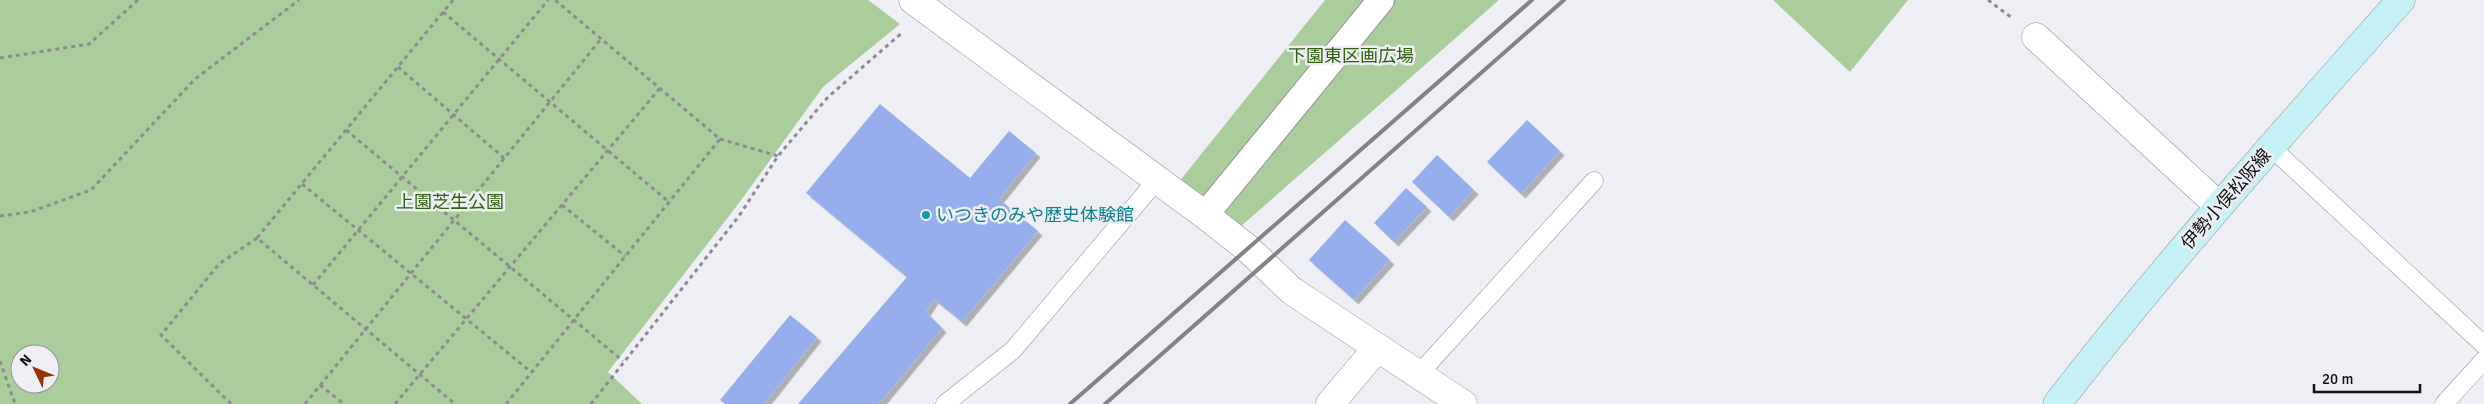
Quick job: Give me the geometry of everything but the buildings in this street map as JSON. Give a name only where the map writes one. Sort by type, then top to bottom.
[{"type":"main road","name":"伊勢小俣松阪線","points":[[2057,404],[2118,325],[2219,206],[2402,0]]},
{"type":"street","points":[[1205,215],[1381,0]]},
{"type":"street","points":[[921,7],[1156,181],[1205,215],[1247,248],[1292,291],[1464,404]]},
{"type":"street","points":[[2036,37],[2219,206]]},
{"type":"street","points":[[1330,404],[1377,348]]},
{"type":"lane","points":[[2271,146],[2484,345]]},
{"type":"lane","points":[[945,404],[1012,350],[1156,181]]},
{"type":"lane","points":[[1418,375],[1594,181]]},
{"type":"lane","points":[[2444,404],[2484,360]]},
{"type":"path","points":[[0,58],[89,44],[138,0]]},
{"type":"path","points":[[0,216],[30,212],[91,190],[195,79],[299,0]]},
{"type":"path","points":[[231,404],[161,335],[220,264],[257,238],[453,0]]},
{"type":"path","points":[[313,285],[357,229],[548,0]]},
{"type":"path","points":[[555,0],[720,139],[778,156]]},
{"type":"path","points":[[591,404],[739,216],[778,156],[828,97],[896,36],[921,7]]},
{"type":"path","points":[[443,12],[669,202]]},
{"type":"path","points":[[305,404],[601,39]]},
{"type":"path","points":[[398,67],[504,158]]},
{"type":"path","points":[[395,404],[660,88]]},
{"type":"path","points":[[346,130],[575,318],[623,361]]},
{"type":"path","points":[[506,404],[720,139]]},
{"type":"path","points":[[302,184],[531,372]]},
{"type":"path","points":[[562,205],[625,256]]},
{"type":"path","points":[[257,238],[455,404]]},
{"type":"path","points":[[0,361],[15,404]]},
{"type":"path","points":[[320,385],[344,404]]},
{"type":"green space","name":"上園芝生公園","points":[[0,0],[868,0],[900,24],[823,87],[736,207],[608,372],[642,404],[0,404]]},
{"type":"green space","name":"下園東区画広場","points":[[1325,0],[1499,0],[1240,227],[1178,183]]},
{"type":"green space","points":[[1773,0],[1908,0],[1850,72]]},
{"type":"railway","points":[[1070,404],[1532,0]]},
{"type":"railway","points":[[1105,404],[1564,0]]},
{"type":"place","name":"いつきのみや歴史体験館","points":[[926,215]]}]
